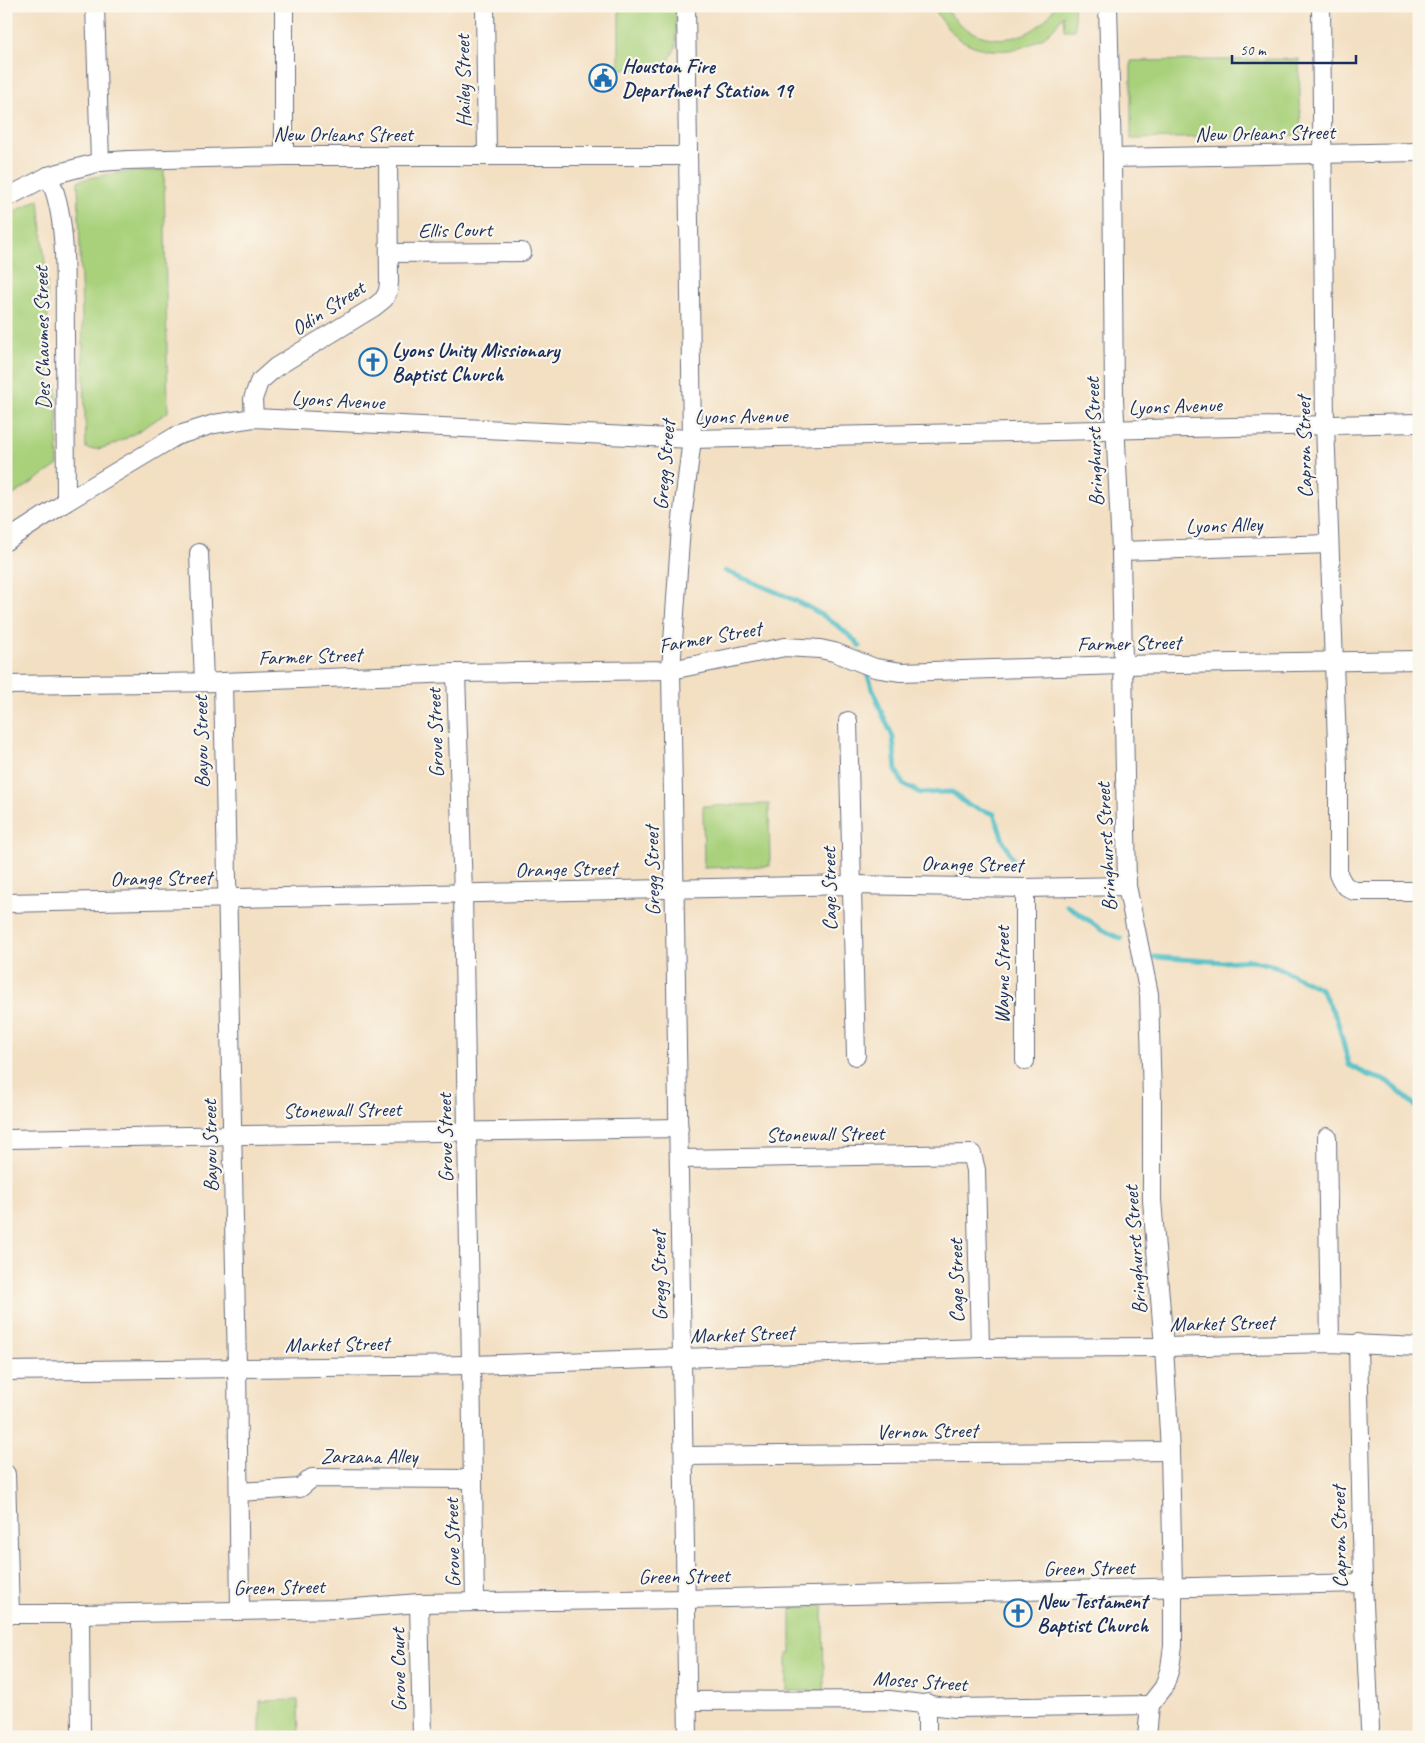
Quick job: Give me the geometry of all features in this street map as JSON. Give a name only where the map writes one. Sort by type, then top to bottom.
[{"type":"street","points":[[95,6],[100,162]]},
{"type":"street","points":[[284,6],[284,156]]},
{"type":"street","name":"Hailey Street","points":[[485,6],[487,156]]},
{"type":"street","name":"Gregg Street","points":[[686,6],[692,440],[681,527],[672,670],[688,1737]]},
{"type":"street","name":"Bringhurst Street","points":[[1108,6],[1127,886],[1149,994],[1152,1200],[1170,1451],[1173,1646],[1170,1668],[1164,1687],[1150,1705]]},
{"type":"street","name":"Capron Street","points":[[1320,6],[1325,425],[1338,769],[1338,874],[1344,885],[1354,891],[1419,892]]},
{"type":"street","name":"New Orleans Street","points":[[1112,158],[1419,152]]},
{"type":"street","name":"New Orleans Street","points":[[6,198],[48,176],[100,162],[284,156],[688,156]]},
{"type":"street","name":"Odin Street","points":[[254,418],[253,399],[259,382],[276,367],[384,299],[388,291],[388,156]]},
{"type":"street","name":"Des Chaumes Street","points":[[48,176],[60,206],[64,266],[66,502]]},
{"type":"street","name":"Ellis Court","points":[[389,253],[522,252]]},
{"type":"street","name":"Lyons Avenue","points":[[6,541],[66,502],[176,436],[214,424],[254,418],[692,440],[1419,423]]},
{"type":"street","name":"Lyons Alley","points":[[1121,551],[1329,544]]},
{"type":"street","points":[[199,553],[204,682]]},
{"type":"street","name":"Farmer Street","points":[[6,685],[223,682],[456,673],[672,670],[785,647],[820,649],[834,652],[875,668],[901,672],[1122,665],[1419,660]]},
{"type":"street","name":"Grove Street","points":[[456,673],[463,894],[475,1602]]},
{"type":"street","name":"Bayou Street","points":[[223,682],[240,1492],[240,1610]]},
{"type":"street","name":"Cage Street","points":[[848,721],[856,1056]]},
{"type":"street","name":"Orange Street","points":[[6,903],[852,885],[1024,888],[1127,886]]},
{"type":"street","name":"Wayne Street","points":[[1024,888],[1024,1061]]},
{"type":"street","name":"Stonewall Street","points":[[6,1139],[679,1128]]},
{"type":"street","points":[[1327,1137],[1330,1343]]},
{"type":"street","name":"Cage Street","points":[[972,1154],[976,1170],[980,1348]]},
{"type":"street","name":"Stonewall Street","points":[[680,1159],[972,1154]]},
{"type":"street","name":"Market Street","points":[[6,1371],[472,1364],[980,1348],[1164,1347],[1330,1343],[1419,1347]]},
{"type":"street","name":"Capron Street","points":[[1358,1344],[1363,1583],[1370,1728]]},
{"type":"street","name":"Vernon Street","points":[[684,1456],[1170,1451]]},
{"type":"street","points":[[6,1474],[8,1614]]},
{"type":"street","name":"Zarzana Alley","points":[[240,1492],[300,1488],[312,1478],[473,1479]]},
{"type":"street","name":"Green Street","points":[[8,1614],[342,1609],[419,1603],[686,1599],[1363,1583]]},
{"type":"street","name":"Grove Court","points":[[419,1603],[422,1737]]},
{"type":"street","points":[[80,1614],[81,1737]]},
{"type":"street","name":"Moses Street","points":[[688,1701],[889,1700],[955,1708],[1150,1705]]},
{"type":"street","points":[[926,1703],[927,1737]]},
{"type":"street","points":[[1147,1737],[1150,1705]]},
{"type":"green space","points":[[622,6],[676,6],[676,47],[668,62],[653,69],[619,69],[619,8]]},
{"type":"green space","points":[[933,6],[945,6],[956,20],[970,31],[985,37],[1001,39],[1017,36],[1032,30],[1045,20],[1055,6],[1074,6],[1075,30],[1064,30],[1063,15],[1054,28],[1044,37],[1033,43],[1007,50],[981,48],[968,44],[953,34]]},
{"type":"green space","points":[[1299,59],[1301,135],[1131,139],[1131,61]]},
{"type":"green space","points":[[164,170],[168,412],[116,443],[95,449],[86,448],[78,181],[121,173]]},
{"type":"green space","points":[[39,199],[47,284],[49,384],[57,384],[58,465],[6,500],[6,216]]},
{"type":"green space","points":[[769,804],[770,866],[704,868],[703,806]]},
{"type":"green space","points":[[823,1606],[824,1691],[787,1691],[787,1654],[791,1654],[791,1607]]},
{"type":"green space","points":[[298,1700],[299,1737],[260,1737],[260,1701]]},
{"type":"waterway","points":[[725,571],[797,601],[831,621],[860,646]]},
{"type":"waterway","points":[[868,676],[893,737],[896,770],[903,784],[920,793],[952,792],[968,805],[994,814],[1003,840],[1016,866]]},
{"type":"waterway","points":[[1067,905],[1100,929],[1121,939]]},
{"type":"waterway","points":[[1154,957],[1223,962],[1250,960],[1275,966],[1321,989],[1337,1019],[1349,1065],[1368,1075],[1387,1081],[1419,1109]]},
{"type":"place","name":"Houston Fire Department Station 19","points":[[603,78]]},
{"type":"place","name":"Lyons Unity Missionary Baptist Church","points":[[373,362]]},
{"type":"place","name":"New Testament Baptist Church","points":[[1018,1613]]}]
